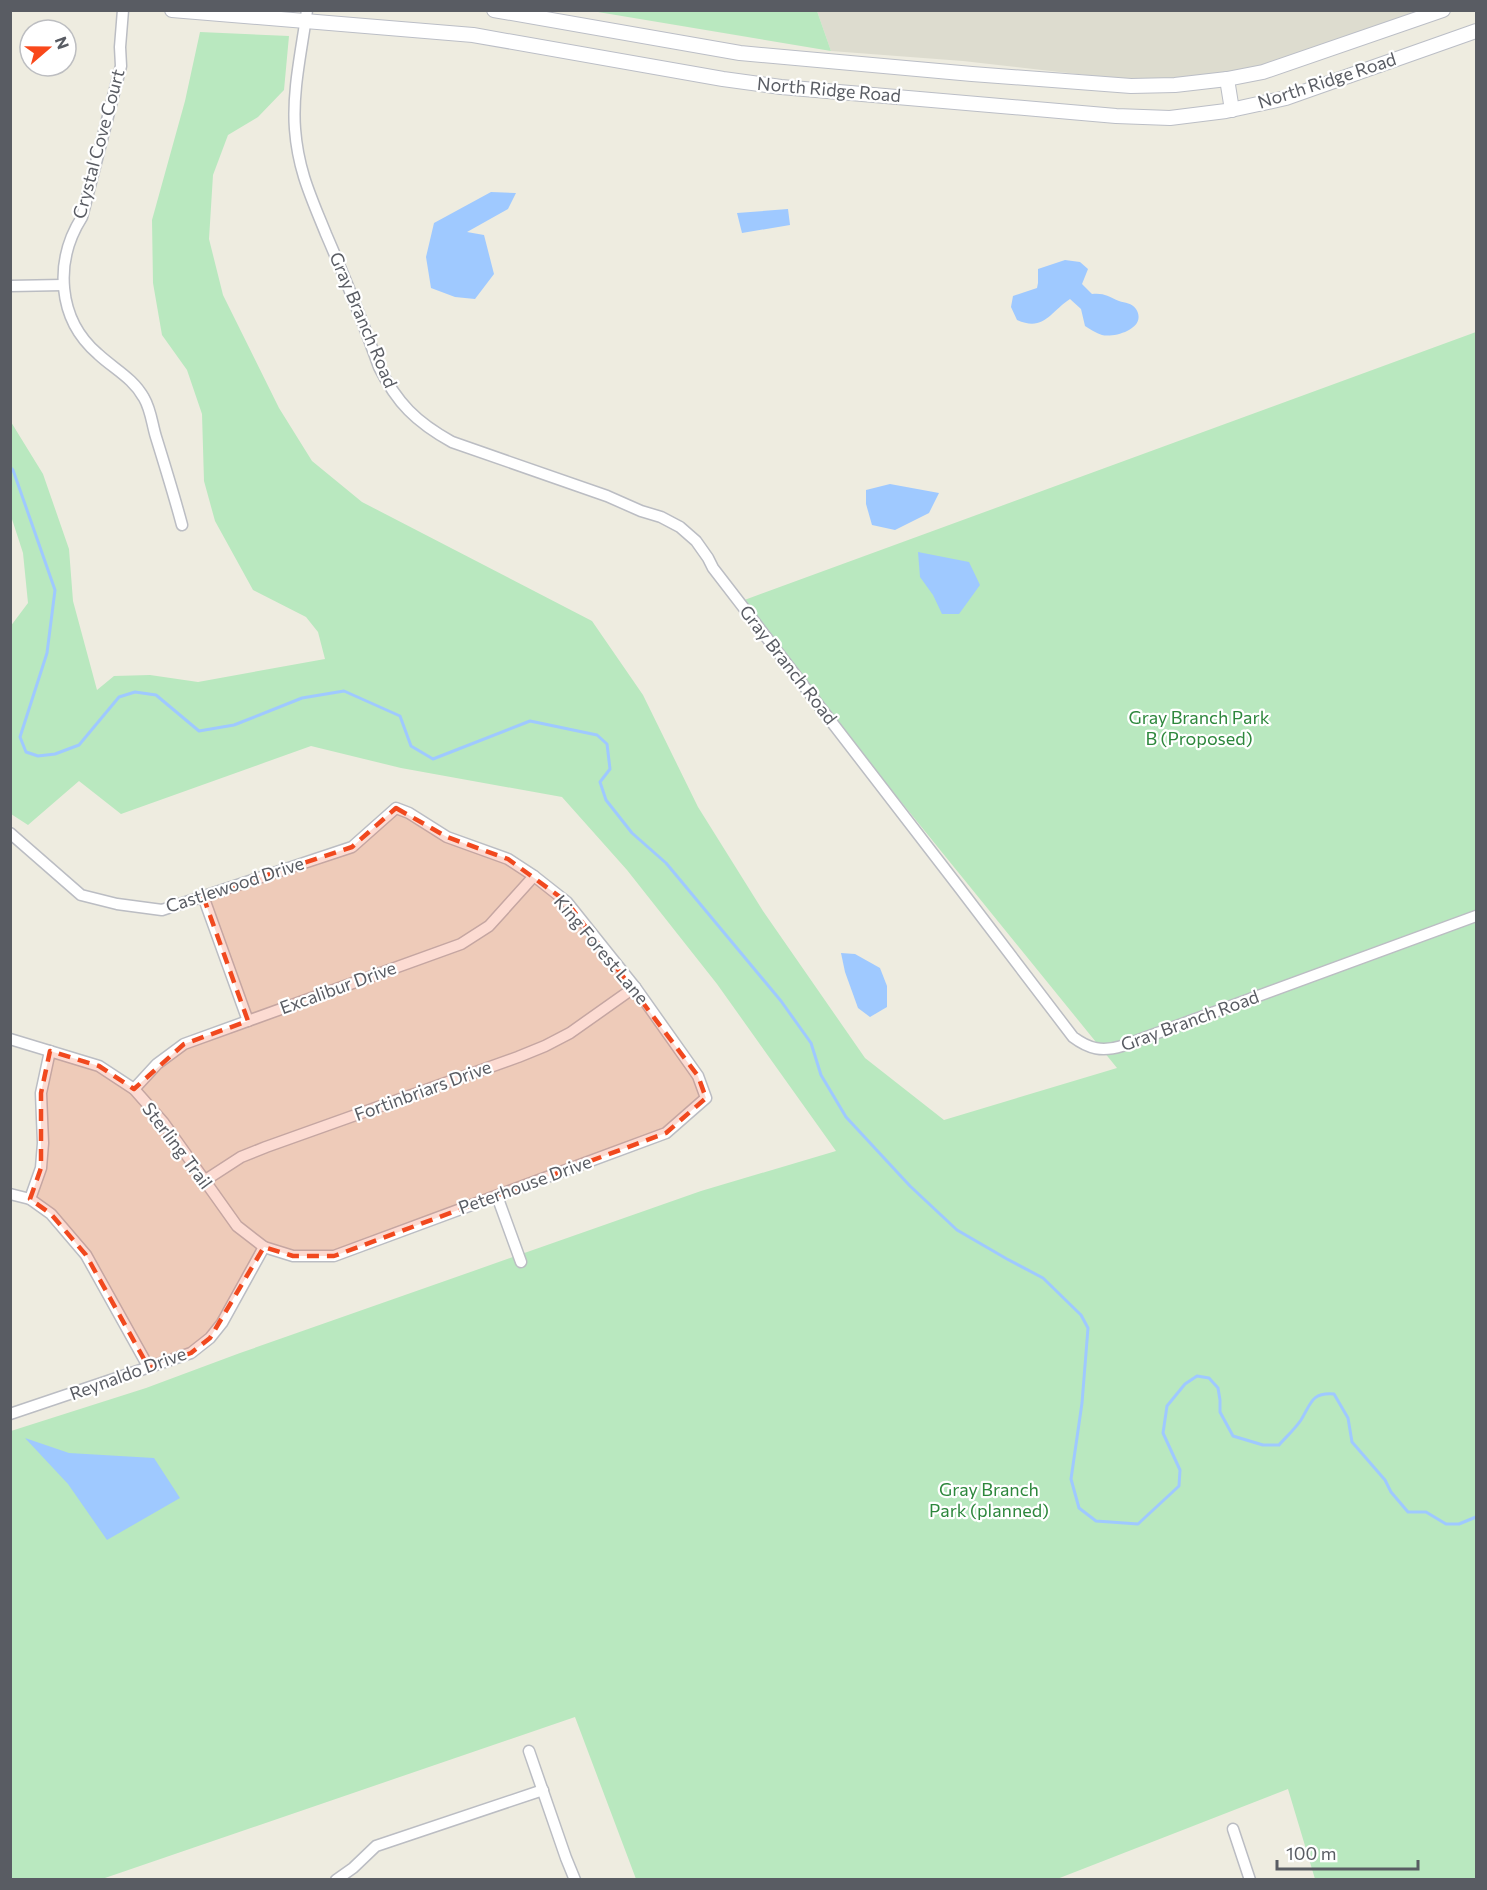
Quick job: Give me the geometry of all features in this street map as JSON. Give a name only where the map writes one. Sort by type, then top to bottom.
[{"type":"main road","name":"North Ridge Road","points":[[172,10],[307,16],[472,35],[781,87],[1116,116],[1170,118],[1232,110],[1286,98],[1476,31]]},
{"type":"main road","name":"North Ridge Road","points":[[494,10],[740,53],[1131,86],[1175,86],[1263,72],[1443,10]]},
{"type":"main road","points":[[1227,79],[1232,110]]},
{"type":"street","name":"Crystal Cove Court","points":[[123,10],[121,66],[82,217],[65,255],[63,285],[70,314],[84,339],[97,354],[131,380],[146,402],[182,525]]},
{"type":"street","name":"Gray Branch Road","points":[[307,16],[294,109],[300,162],[308,193],[388,386],[416,418],[452,442],[661,517],[680,527],[696,541],[713,568],[1073,1037],[1091,1048],[1101,1050],[1122,1046],[1476,916]]},
{"type":"street","points":[[10,286],[63,285]]},
{"type":"street","name":"King Forest Lane","points":[[396,808],[409,813],[447,837],[508,859],[567,902],[635,987],[698,1076],[706,1098]]},
{"type":"street","name":"Castlewood Drive","points":[[10,833],[81,895],[117,904],[162,910],[352,847],[396,808]]},
{"type":"street","name":"Excalibur Drive","points":[[134,1089],[157,1064],[184,1044],[461,944],[489,926],[534,876]]},
{"type":"street","points":[[203,896],[248,1021]]},
{"type":"street","name":"Fortinbriars Drive","points":[[204,1181],[241,1157],[266,1147],[545,1046],[570,1033],[635,987]]},
{"type":"street","name":"Sterling Trail","points":[[10,1039],[99,1066],[134,1089],[163,1122],[237,1226],[264,1247],[293,1256],[334,1256]]},
{"type":"street","points":[[30,1199],[41,1168],[43,1143],[41,1093],[50,1051]]},
{"type":"street","name":"Peterhouse Drive","points":[[334,1256],[666,1133],[706,1098]]},
{"type":"street","points":[[10,1194],[30,1199],[51,1214],[86,1255],[149,1368]]},
{"type":"street","points":[[497,1196],[520,1262]]},
{"type":"street","name":"Reynaldo Drive","points":[[10,1414],[191,1353],[210,1338],[222,1323],[264,1247]]},
{"type":"street","points":[[529,1751],[575,1880]]},
{"type":"street","points":[[336,1880],[353,1868],[376,1846],[543,1790]]},
{"type":"street","points":[[1233,1829],[1250,1880]]},
{"type":"highlighted area","points":[[396,808],[447,837],[508,859],[567,902],[698,1076],[706,1098],[666,1133],[334,1256],[293,1256],[264,1247],[210,1338],[191,1353],[149,1368],[86,1255],[51,1214],[30,1199],[41,1168],[41,1093],[50,1051],[99,1066],[134,1089],[184,1044],[248,1021],[203,896],[352,847]]},
{"type":"shaded area","points":[[817,11],[1416,11],[1315,50],[1259,67],[1208,77],[1171,81],[1112,78],[963,61],[831,51]]},
{"type":"green space","points":[[592,11],[817,11],[831,51]]},
{"type":"green space","points":[[200,32],[289,36],[284,90],[258,117],[228,135],[213,175],[209,239],[223,295],[279,408],[312,461],[362,502],[592,621],[643,695],[698,807],[763,911],[865,1058],[944,1120],[1117,1068],[739,602],[1476,332],[1476,1879],[1315,1879],[1288,1789],[1057,1879],[636,1879],[575,1717],[102,1879],[11,1879],[11,1431],[146,1388],[701,1191],[836,1151],[717,984],[627,870],[562,797],[401,768],[311,746],[121,814],[79,781],[28,825],[11,814],[10,627],[28,603],[23,553],[11,516],[11,422],[43,474],[69,549],[73,601],[97,690],[114,676],[150,675],[198,682],[325,659],[318,632],[306,617],[253,590],[215,521],[204,481],[202,414],[187,370],[162,335],[153,283],[152,220],[185,101]]},
{"type":"water","points":[[491,192],[516,193],[508,209],[467,232],[484,235],[494,274],[475,299],[455,297],[431,288],[426,257],[434,223]]},
{"type":"water","points":[[788,209],[790,225],[742,233],[737,213]]},
{"type":"water","points":[[1065,260],[1080,262],[1088,269],[1082,284],[1092,294],[1106,295],[1134,307],[1139,316],[1138,322],[1122,333],[1108,336],[1100,334],[1085,326],[1081,309],[1070,299],[1040,322],[1034,324],[1017,320],[1011,307],[1013,296],[1037,288],[1038,269]]},
{"type":"water","points":[[890,484],[939,493],[929,513],[895,530],[872,525],[866,504],[866,490]]},
{"type":"water","points":[[918,552],[969,562],[980,585],[959,614],[942,614],[933,595],[920,577]]},
{"type":"water","points":[[841,953],[855,954],[880,968],[887,986],[887,1007],[870,1017],[858,1008]]},
{"type":"water","points":[[25,1438],[69,1453],[154,1458],[180,1498],[107,1540],[68,1484]]},
{"type":"waterway","points":[[10,467],[55,590],[47,653],[20,737],[26,752],[38,756],[55,754],[79,745],[119,697],[135,692],[156,695],[199,731],[234,725],[302,698],[344,691],[400,716],[411,746],[433,759],[530,721],[597,735],[607,744],[610,769],[600,782],[606,800],[632,833],[666,863],[781,1001],[811,1043],[821,1075],[846,1117],[910,1186],[957,1230],[1043,1278],[1081,1315],[1088,1328],[1082,1403],[1071,1479],[1079,1508],[1096,1521],[1138,1524],[1179,1486],[1180,1470],[1163,1433],[1167,1406],[1185,1384],[1197,1376],[1209,1378],[1218,1388],[1220,1412],[1233,1436],[1263,1445],[1279,1445],[1299,1423],[1316,1397],[1334,1394],[1348,1418],[1352,1442],[1385,1480],[1391,1492],[1408,1512],[1426,1512],[1446,1524],[1459,1524],[1476,1517]]},
{"type":"park label","name":"Gray Branch Park B (Proposed)","points":[[1199,728]]},
{"type":"park label","name":"Gray Branch Park (planned)","points":[[989,1500]]}]
